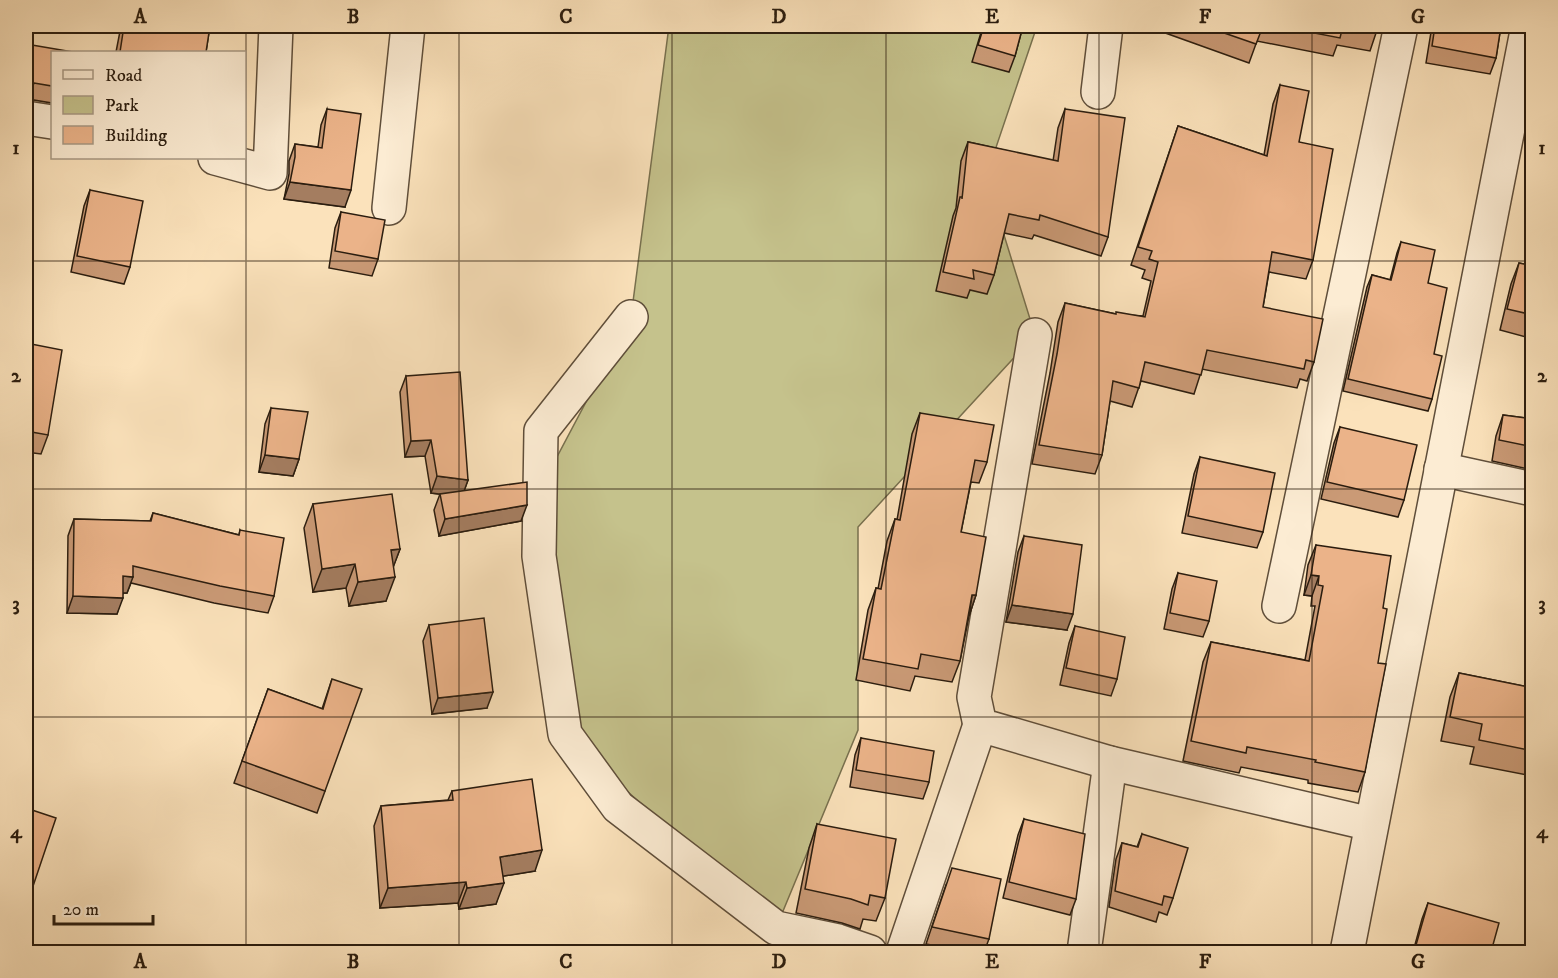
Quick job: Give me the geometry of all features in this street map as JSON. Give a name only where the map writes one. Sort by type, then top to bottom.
[{"type":"street","points":[[219,159],[270,173],[276,26]]},
{"type":"street","points":[[389,208],[408,26]]},
{"type":"street","points":[[1098,92],[1106,26]]},
{"type":"street","points":[[1279,606],[1401,26]]},
{"type":"street","points":[[1347,952],[1528,26]]},
{"type":"street","points":[[26,118],[51,122]]},
{"type":"street","points":[[631,317],[541,431],[539,556],[565,734],[618,807],[776,928],[832,947],[870,952]]},
{"type":"street","points":[[903,952],[980,725],[974,697],[1035,334]]},
{"type":"street","points":[[1441,469],[1533,489]]},
{"type":"street","points":[[980,725],[1110,763],[1371,824]]},
{"type":"street","points":[[1084,952],[1110,763]]},
{"type":"green space","points":[[669,26],[1037,26],[986,177],[1035,335],[858,527],[858,730],[776,928],[565,734],[540,489],[631,317]]},
{"type":"building","points":[[124,26],[210,26],[206,51],[120,51]]},
{"type":"building","points":[[984,26],[1023,26],[1015,56],[978,45]]},
{"type":"building","points":[[1204,26],[1263,26],[1256,44]]},
{"type":"building","points":[[1278,26],[1343,26],[1340,38]]},
{"type":"building","points":[[1343,26],[1378,26],[1376,33]]},
{"type":"building","points":[[1435,26],[1501,26],[1496,58],[1432,46]]},
{"type":"building","points":[[26,44],[67,51],[51,51],[51,86],[26,84]]},
{"type":"building","points":[[1280,85],[1309,91],[1299,142],[1333,149],[1313,260],[1272,252],[1263,307],[1323,319],[1314,362],[1306,360],[1304,369],[1207,350],[1201,375],[1145,362],[1139,388],[1113,381],[1102,455],[1039,445],[1065,303],[1116,314],[1116,312],[1145,317],[1158,262],[1149,259],[1152,251],[1138,247],[1178,126],[1267,156]]},
{"type":"building","points":[[327,109],[361,114],[351,190],[290,182],[295,144],[322,148]]},
{"type":"building","points":[[1065,109],[1125,118],[1108,237],[1040,215],[1039,220],[1009,214],[994,275],[973,270],[974,279],[943,272],[960,197],[962,199],[968,142],[1058,161]]},
{"type":"building","points":[[90,190],[143,201],[130,267],[77,256]]},
{"type":"building","points":[[341,212],[385,220],[378,259],[335,251]]},
{"type":"building","points":[[1401,242],[1435,250],[1428,283],[1447,288],[1434,354],[1442,356],[1432,399],[1348,379],[1372,275],[1391,280]]},
{"type":"building","points":[[1519,263],[1533,266],[1533,315],[1507,309]]},
{"type":"building","points":[[26,343],[62,350],[48,435],[26,431]]},
{"type":"building","points":[[460,372],[468,480],[437,476],[431,440],[411,441],[406,376]]},
{"type":"building","points":[[271,408],[308,412],[299,459],[265,455]]},
{"type":"building","points":[[920,413],[994,425],[987,462],[975,460],[961,532],[986,537],[976,595],[972,595],[960,661],[921,654],[918,669],[863,659],[876,588],[881,589],[895,519],[900,520]]},
{"type":"building","points":[[1503,415],[1533,419],[1533,447],[1499,440]]},
{"type":"building","points":[[1340,427],[1417,445],[1404,500],[1327,482]]},
{"type":"building","points":[[1200,457],[1275,473],[1263,532],[1188,516]]},
{"type":"building","points":[[527,482],[527,505],[445,519],[440,494]]},
{"type":"building","points":[[392,494],[400,549],[391,550],[395,577],[358,582],[355,564],[322,569],[313,504]]},
{"type":"building","points":[[153,513],[239,535],[240,530],[284,538],[274,596],[133,566],[133,577],[123,576],[123,598],[73,596],[74,519],[151,521]]},
{"type":"building","points":[[1024,536],[1082,545],[1073,614],[1012,605]]},
{"type":"building","points":[[1316,545],[1391,556],[1383,608],[1387,609],[1378,663],[1386,664],[1365,772],[1247,747],[1246,753],[1191,741],[1211,642],[1309,661],[1323,586],[1318,585],[1319,576],[1311,575]]},
{"type":"building","points":[[1178,573],[1217,581],[1209,621],[1170,613]]},
{"type":"building","points":[[484,618],[493,692],[438,698],[429,625]]},
{"type":"building","points":[[1075,626],[1125,637],[1117,679],[1066,668]]},
{"type":"building","points":[[1459,673],[1533,688],[1533,751],[1479,740],[1482,724],[1450,717]]},
{"type":"building","points":[[332,679],[362,689],[325,791],[242,761],[268,689],[323,709]]},
{"type":"building","points":[[861,738],[934,751],[929,782],[856,770]]},
{"type":"building","points":[[532,779],[542,850],[500,857],[504,883],[467,888],[466,882],[388,888],[381,806],[453,800],[452,791]]},
{"type":"building","points":[[26,808],[56,818],[26,907]]},
{"type":"building","points":[[1024,819],[1085,834],[1076,899],[1009,882]]},
{"type":"building","points":[[817,824],[896,839],[885,898],[870,895],[868,905],[805,889]]},
{"type":"building","points":[[1142,834],[1188,848],[1173,898],[1164,896],[1162,905],[1115,891],[1122,843],[1138,847]]},
{"type":"building","points":[[952,868],[1001,879],[989,939],[932,927]]},
{"type":"building","points":[[1428,903],[1499,923],[1491,952],[1414,952]]}]
